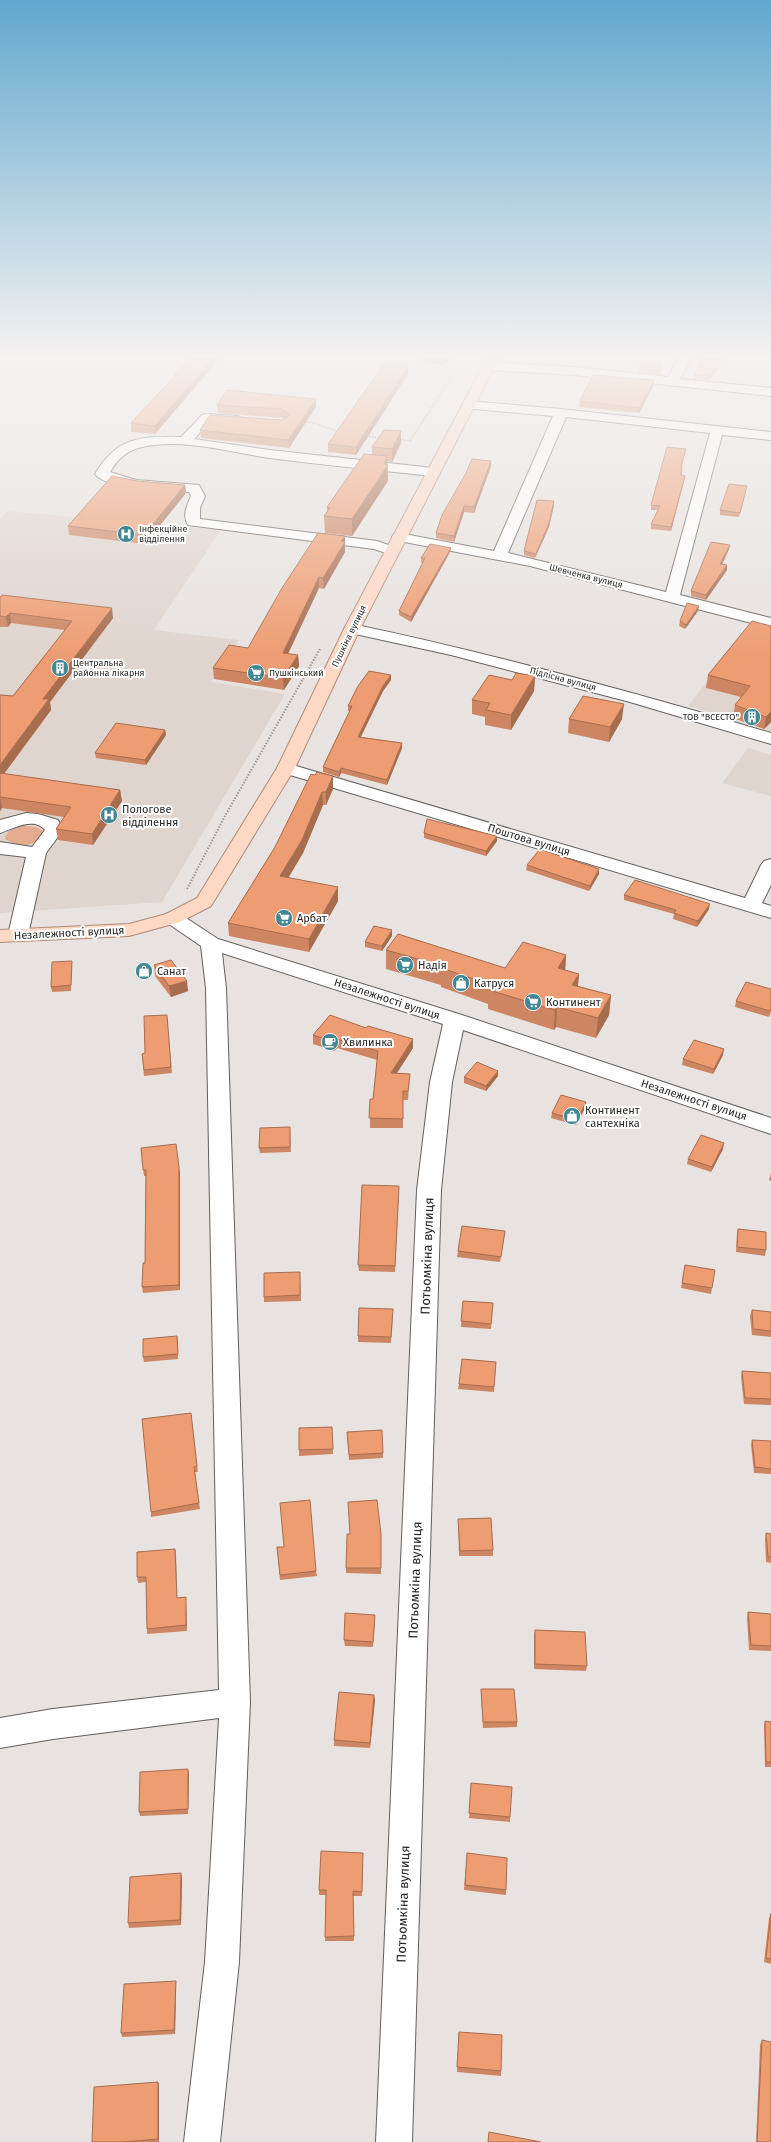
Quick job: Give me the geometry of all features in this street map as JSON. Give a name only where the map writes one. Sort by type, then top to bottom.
[{"type":"main road","name":"Пушкіна вулиця","points":[[173,918],[204,902],[286,768],[352,629],[440,458]]},
{"type":"main road","name":"Незалежності вулиця","points":[[9,936],[129,930],[152,925],[173,918]]},
{"type":"street","name":"Шевченка вулиця","points":[[113,458],[108,463],[102,474],[114,480],[129,483],[194,488],[198,496],[193,508],[193,522],[377,545],[396,544],[500,556],[672,597],[771,623]]},
{"type":"street","points":[[306,458],[433,472]]},
{"type":"street","points":[[500,556],[542,458]]},
{"type":"street","points":[[672,597],[709,458]]},
{"type":"street","name":"Підлісна вулиця","points":[[352,629],[453,650],[636,698],[771,740]]},
{"type":"street","name":"Поштова вулиця","points":[[286,768],[771,912]]},
{"type":"street","points":[[0,826],[12,820],[25,818],[38,819],[51,824],[54,830],[37,853],[9,936]]},
{"type":"street","points":[[0,848],[37,853]]},
{"type":"street","points":[[751,906],[771,865]]},
{"type":"street","name":"Незалежності вулиця","points":[[173,918],[211,943],[768,1118]]},
{"type":"street","points":[[202,2142],[222,1962],[235,1702],[216,988],[211,943]]},
{"type":"street","name":"Потьомкіна вулиця","points":[[394,2142],[429,1190],[441,1082],[454,1020]]},
{"type":"street","points":[[0,1733],[60,1723],[235,1702]]},
{"type":"path","points":[[186,890],[236,796],[324,642]]},
{"type":"shaded area","points":[[7,511],[221,530],[154,630],[239,640],[211,682],[285,694],[162,902],[0,913],[0,519]]},
{"type":"shaded area","points":[[719,666],[771,680],[771,731],[688,706]]},
{"type":"shaded area","points":[[748,748],[771,755],[771,796],[722,783]]},
{"type":"shaded area","points":[[21,826],[32,826],[39,828],[46,835],[36,842],[26,845],[16,844],[5,839],[9,831]]},
{"type":"building","points":[[361,458],[386,458],[384,464],[388,465],[352,519],[324,516],[330,508],[327,507]]},
{"type":"building","points":[[664,458],[683,458],[681,466],[681,475],[685,476],[671,527],[651,524],[660,506],[651,505]]},
{"type":"building","points":[[472,459],[491,461],[474,507],[464,506],[454,536],[436,533],[442,515],[466,473]]},
{"type":"building","points":[[112,476],[138,481],[185,485],[144,535],[68,526]]},
{"type":"building","points":[[729,484],[747,486],[740,513],[720,510]]},
{"type":"building","points":[[537,500],[554,501],[549,523],[536,554],[524,551]]},
{"type":"building","points":[[318,533],[345,536],[341,541],[345,542],[323,578],[319,577],[283,653],[298,655],[283,678],[213,668],[229,645],[248,648],[282,588]]},
{"type":"building","points":[[711,542],[730,545],[720,564],[727,565],[706,595],[691,591]]},
{"type":"building","points":[[430,544],[451,548],[411,617],[399,611],[425,558],[421,558]]},
{"type":"building","name":"Центральна районна лікарня","points":[[2,595],[112,608],[43,699],[49,699],[0,765],[0,695],[13,696],[72,621],[10,613],[6,617],[0,616],[0,597]]},
{"type":"building","points":[[687,603],[699,606],[686,625],[680,621]]},
{"type":"building","points":[[752,621],[771,626],[771,712],[766,717],[735,705],[750,686],[708,675]]},
{"type":"building","points":[[369,671],[391,675],[383,686],[358,737],[402,743],[387,780],[341,768],[339,772],[323,767],[352,706],[348,706],[358,686]]},
{"type":"building","points":[[516,673],[535,676],[511,715],[486,710],[490,703],[472,700],[489,675],[512,680]]},
{"type":"building","points":[[583,696],[624,704],[610,727],[569,719]]},
{"type":"building","points":[[116,723],[165,730],[145,760],[95,753]]},
{"type":"building","points":[[317,772],[333,776],[326,792],[322,792],[302,840],[280,876],[338,887],[309,939],[228,923],[275,847],[311,774],[315,775]]},
{"type":"building","points":[[0,773],[120,790],[92,834],[56,829],[71,807],[0,797]]},
{"type":"building","points":[[427,819],[497,836],[486,851],[424,833]]},
{"type":"building","points":[[540,849],[599,869],[590,886],[527,865]]},
{"type":"building","points":[[635,880],[710,904],[698,921],[674,913],[676,910],[624,895]]},
{"type":"building","points":[[374,926],[392,930],[382,946],[365,942]]},
{"type":"building","points":[[398,934],[505,968],[523,942],[566,955],[558,968],[579,974],[572,985],[611,995],[598,1018],[557,1007],[555,1010],[489,990],[492,985],[441,968],[443,966],[386,950]]},
{"type":"building","points":[[171,960],[187,981],[169,986],[154,965]]},
{"type":"building","points":[[72,961],[71,985],[51,987],[52,962]]},
{"type":"building","points":[[746,982],[771,989],[770,1011],[736,1001]]},
{"type":"building","points":[[167,1015],[171,1067],[144,1070],[142,1054],[145,1053],[144,1016]]},
{"type":"building","points":[[330,1015],[366,1028],[368,1026],[413,1039],[391,1073],[410,1074],[408,1091],[403,1091],[403,1119],[369,1118],[370,1099],[373,1099],[378,1051],[337,1039],[334,1042],[313,1035]]},
{"type":"building","points":[[694,1040],[724,1049],[714,1069],[683,1059]]},
{"type":"building","points":[[477,1062],[498,1071],[486,1086],[464,1077]]},
{"type":"building","points":[[561,1095],[586,1102],[577,1120],[552,1113]]},
{"type":"building","points":[[290,1127],[290,1147],[259,1148],[260,1128]]},
{"type":"building","points":[[701,1135],[724,1143],[712,1167],[688,1159]]},
{"type":"building","points":[[176,1144],[179,1167],[179,1285],[142,1287],[143,1263],[145,1263],[146,1170],[143,1170],[141,1148]]},
{"type":"building","points":[[362,1185],[399,1186],[395,1266],[358,1265]]},
{"type":"building","points":[[462,1226],[505,1231],[501,1257],[458,1251]]},
{"type":"building","points":[[738,1229],[766,1232],[766,1250],[737,1247]]},
{"type":"building","points":[[685,1265],[715,1270],[712,1288],[682,1283]]},
{"type":"building","points":[[300,1272],[300,1295],[264,1297],[264,1273]]},
{"type":"building","points":[[463,1301],[493,1303],[491,1324],[461,1321]]},
{"type":"building","points":[[359,1308],[393,1309],[391,1337],[358,1336]]},
{"type":"building","points":[[752,1310],[771,1312],[771,1331],[753,1329]]},
{"type":"building","points":[[177,1336],[178,1354],[143,1357],[143,1339]]},
{"type":"building","points":[[462,1359],[496,1362],[494,1387],[459,1384]]},
{"type":"building","points":[[742,1371],[771,1373],[771,1399],[745,1398]]},
{"type":"building","points":[[191,1413],[197,1466],[194,1467],[199,1503],[151,1512],[142,1419]]},
{"type":"building","points":[[332,1427],[333,1449],[299,1450],[299,1428]]},
{"type":"building","points":[[382,1430],[383,1453],[349,1455],[347,1432]]},
{"type":"building","points":[[752,1440],[771,1441],[771,1469],[755,1467]]},
{"type":"building","points":[[310,1500],[316,1571],[280,1575],[277,1547],[284,1547],[280,1503]]},
{"type":"building","points":[[377,1500],[381,1534],[381,1568],[346,1568],[347,1534],[350,1534],[348,1502]]},
{"type":"building","points":[[491,1518],[493,1550],[460,1551],[458,1519]]},
{"type":"building","points":[[766,1533],[771,1534],[771,1557],[768,1557]]},
{"type":"building","points":[[175,1549],[177,1598],[186,1597],[186,1625],[147,1629],[146,1577],[137,1577],[137,1552]]},
{"type":"building","points":[[748,1612],[771,1614],[771,1646],[751,1645]]},
{"type":"building","points":[[345,1613],[375,1615],[373,1642],[344,1640]]},
{"type":"building","points":[[535,1630],[585,1632],[587,1666],[535,1664]]},
{"type":"building","points":[[481,1689],[514,1689],[517,1722],[483,1722]]},
{"type":"building","points":[[339,1692],[374,1695],[370,1743],[334,1740]]},
{"type":"building","points":[[765,1721],[771,1722],[771,1762],[766,1762]]},
{"type":"building","points":[[188,1769],[188,1809],[139,1812],[140,1772]]},
{"type":"building","points":[[471,1783],[512,1787],[510,1817],[469,1813]]},
{"type":"building","points":[[321,1851],[363,1853],[362,1892],[353,1891],[354,1936],[325,1937],[326,1890],[319,1890]]},
{"type":"building","points":[[467,1853],[507,1858],[506,1890],[465,1885]]},
{"type":"building","points":[[181,1873],[180,1920],[128,1923],[130,1877]]},
{"type":"building","points":[[771,1913],[771,1959],[766,1958]]},
{"type":"building","points":[[176,1981],[174,2030],[121,2033],[124,1984]]},
{"type":"building","points":[[459,2032],[502,2035],[501,2071],[457,2067]]},
{"type":"building","points":[[762,2040],[771,2042],[771,2142],[757,2142]]},
{"type":"building","points":[[158,2082],[158,2139],[123,2142],[92,2142],[94,2087]]},
{"type":"building","points":[[489,2132],[541,2142],[488,2142]]},
{"type":"place","name":"Інфекційне відділення","points":[[126,534]]},
{"type":"place","name":"Центральна районна лікарня","points":[[60,668]]},
{"type":"place","name":"Пушкінський","points":[[256,673]]},
{"type":"place","name":"ТОВ \"ВСЕСТО\"","points":[[752,717]]},
{"type":"place","name":"Пологове відділення","points":[[109,815]]},
{"type":"place","name":"Арбат","points":[[284,918]]},
{"type":"place","name":"Надiя","points":[[405,965]]},
{"type":"place","name":"Санат","points":[[144,971]]},
{"type":"place","name":"Катруся","points":[[461,983]]},
{"type":"place","name":"Континент","points":[[533,1002]]},
{"type":"place","name":"Хвилинка","points":[[330,1042]]},
{"type":"place","name":"Континент сантехніка","points":[[572,1116]]}]
